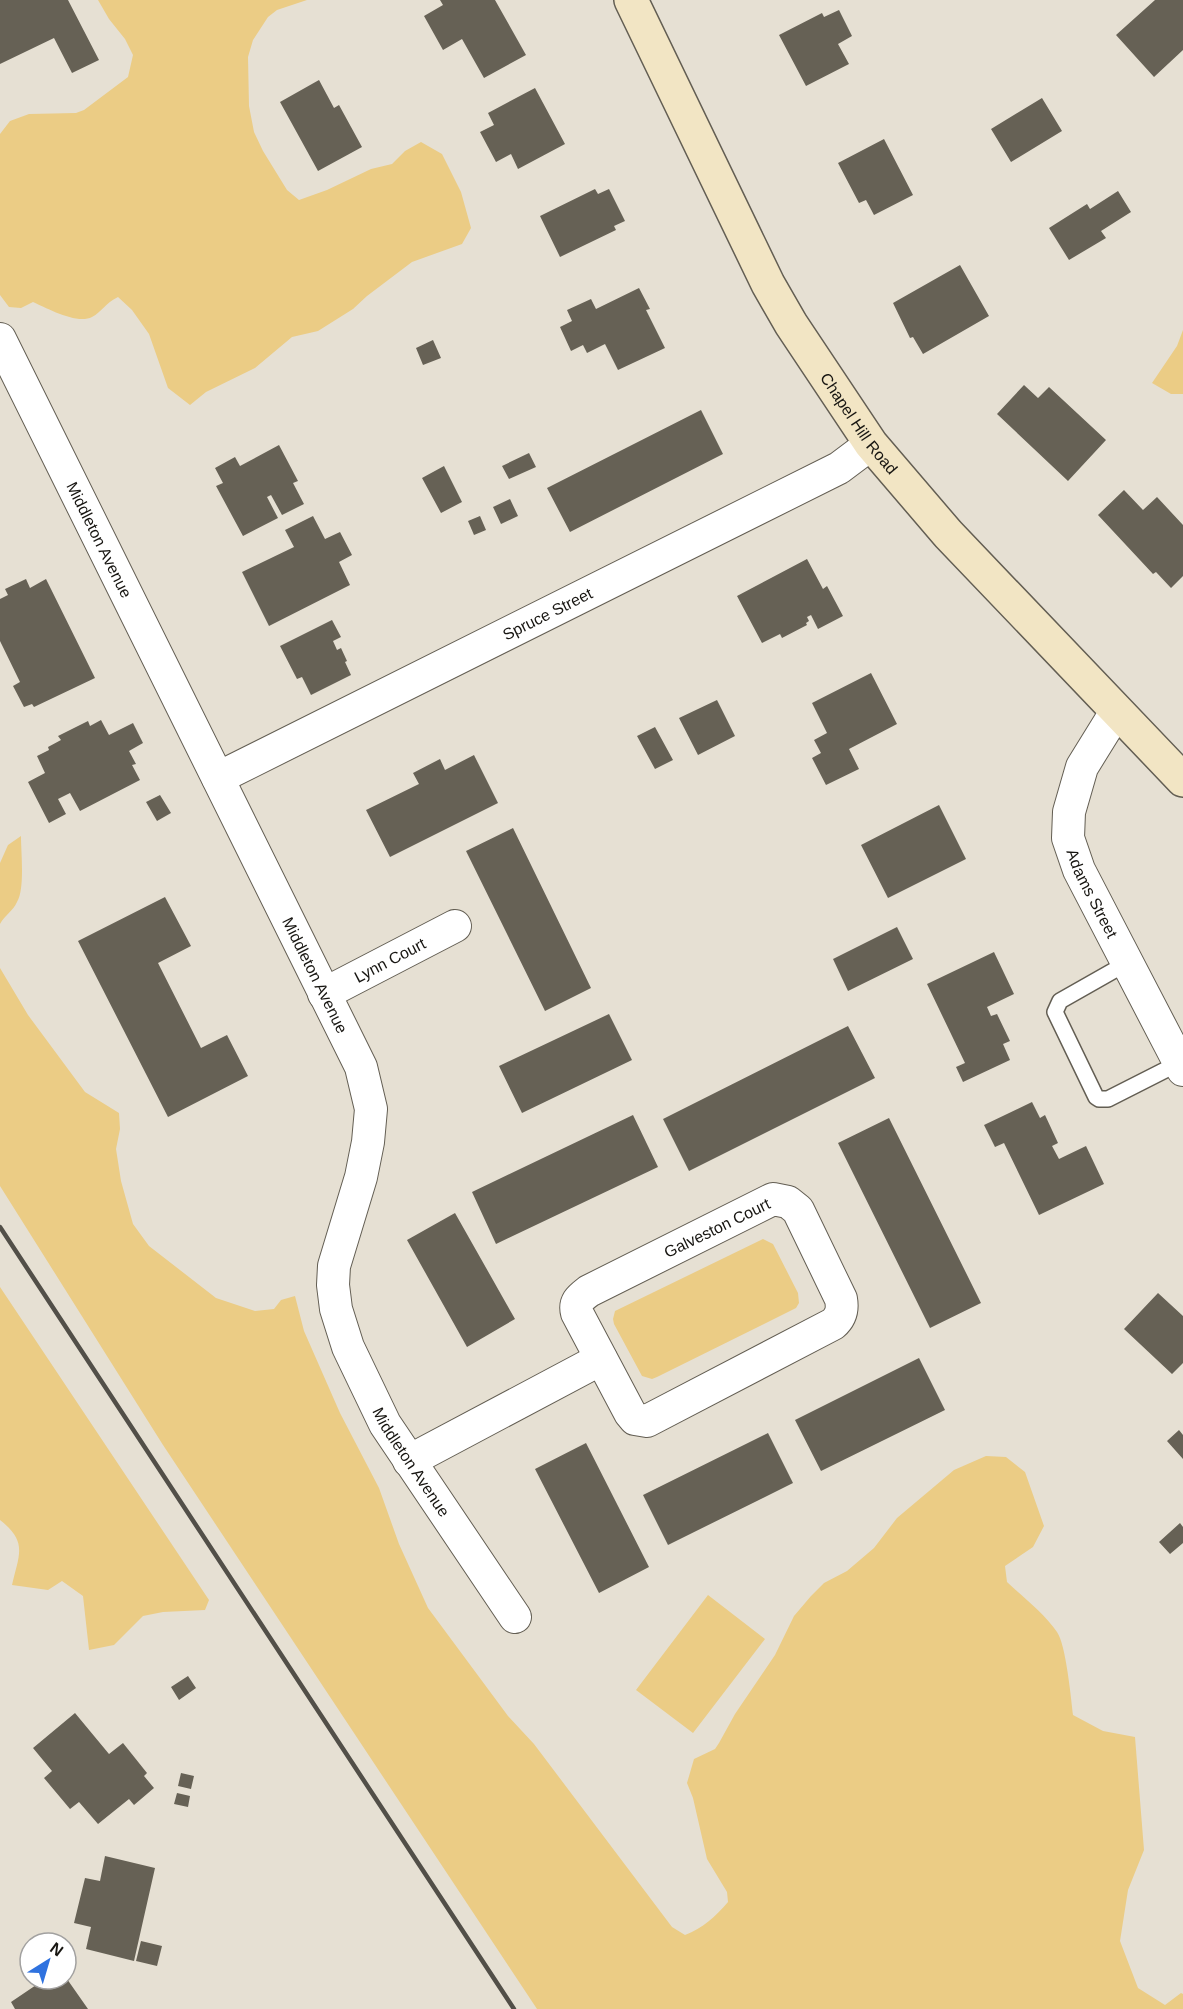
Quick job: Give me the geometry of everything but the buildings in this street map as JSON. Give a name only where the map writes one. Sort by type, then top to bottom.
[{"type":"main road","name":"Chapel Hill Road","points":[[631,0],[768,284],[791,324],[871,444],[948,534],[1183,780]]},
{"type":"street","name":"Middleton Avenue","points":[[0,339],[361,1067],[371,1109],[368,1142],[361,1178],[334,1266],[333,1285],[336,1309],[348,1347],[385,1424],[515,1617]]},
{"type":"street","name":"Spruce Street","points":[[218,778],[840,468],[871,444]]},
{"type":"street","name":"Adams Street","points":[[1116,712],[1082,767],[1069,812],[1068,838],[1079,870],[1181,1067]]},
{"type":"street","name":"Lynn Court","points":[[324,994],[456,926]]},
{"type":"street","name":"Galveston Court","points":[[773,1199],[788,1202],[798,1210],[842,1306],[839,1319],[833,1324],[647,1421],[635,1419],[630,1413],[601,1359],[577,1313],[575,1306],[582,1296],[773,1199]]},
{"type":"street","points":[[409,1461],[601,1359]]},
{"type":"lane","points":[[1127,963],[1060,1001],[1055,1012],[1096,1096],[1099,1099],[1108,1099],[1181,1067]]},
{"type":"shaded area","points":[[98,0],[307,0],[277,10],[268,17],[253,40],[248,57],[249,106],[254,132],[287,190],[299,200],[327,190],[371,169],[392,164],[405,151],[421,142],[442,154],[461,192],[471,228],[462,244],[412,262],[353,309],[318,331],[292,337],[255,368],[206,392],[190,405],[168,388],[149,334],[132,310],[118,297],[95,315],[86,319],[62,315],[33,302],[21,308],[9,307],[0,295],[0,134],[10,121],[29,114],[76,113],[84,110],[128,77],[133,55],[125,39]]},
{"type":"shaded area","points":[[1183,330],[1183,394],[1171,394],[1152,383],[1177,346]]},
{"type":"shaded area","points":[[21,836],[21,889],[15,905],[0,924],[0,863],[8,845]]},
{"type":"shaded area","points":[[0,968],[28,1015],[85,1092],[119,1113],[120,1129],[116,1149],[121,1181],[133,1224],[149,1246],[216,1298],[255,1311],[274,1309],[281,1300],[295,1296],[304,1331],[340,1413],[379,1488],[399,1544],[428,1608],[508,1716],[534,1744],[672,1927],[685,1935],[708,1922],[728,1902],[727,1892],[707,1859],[693,1798],[687,1783],[694,1759],[715,1749],[735,1714],[775,1655],[794,1616],[824,1583],[847,1571],[874,1548],[897,1518],[954,1470],[986,1456],[1006,1457],[1025,1472],[1044,1526],[1033,1547],[1005,1566],[1007,1582],[1040,1612],[1057,1632],[1065,1659],[1073,1715],[1103,1731],[1135,1737],[1144,1850],[1128,1890],[1120,1941],[1138,1988],[1165,2005],[1181,1993],[1183,1994],[1183,2009],[537,2009],[163,1445],[0,1186]]},
{"type":"shaded area","points":[[763,1239],[773,1244],[798,1293],[799,1303],[796,1308],[657,1377],[652,1379],[642,1376],[614,1324],[615,1311]]},
{"type":"shaded area","points":[[0,1287],[209,1600],[205,1610],[163,1612],[143,1616],[114,1645],[89,1650],[83,1596],[62,1581],[48,1590],[12,1585],[19,1557],[18,1542],[15,1535],[0,1520]]},
{"type":"shaded area","points":[[708,1595],[765,1639],[693,1733],[636,1690]]},
{"type":"railway","points":[[0,1227],[514,2009]]}]
